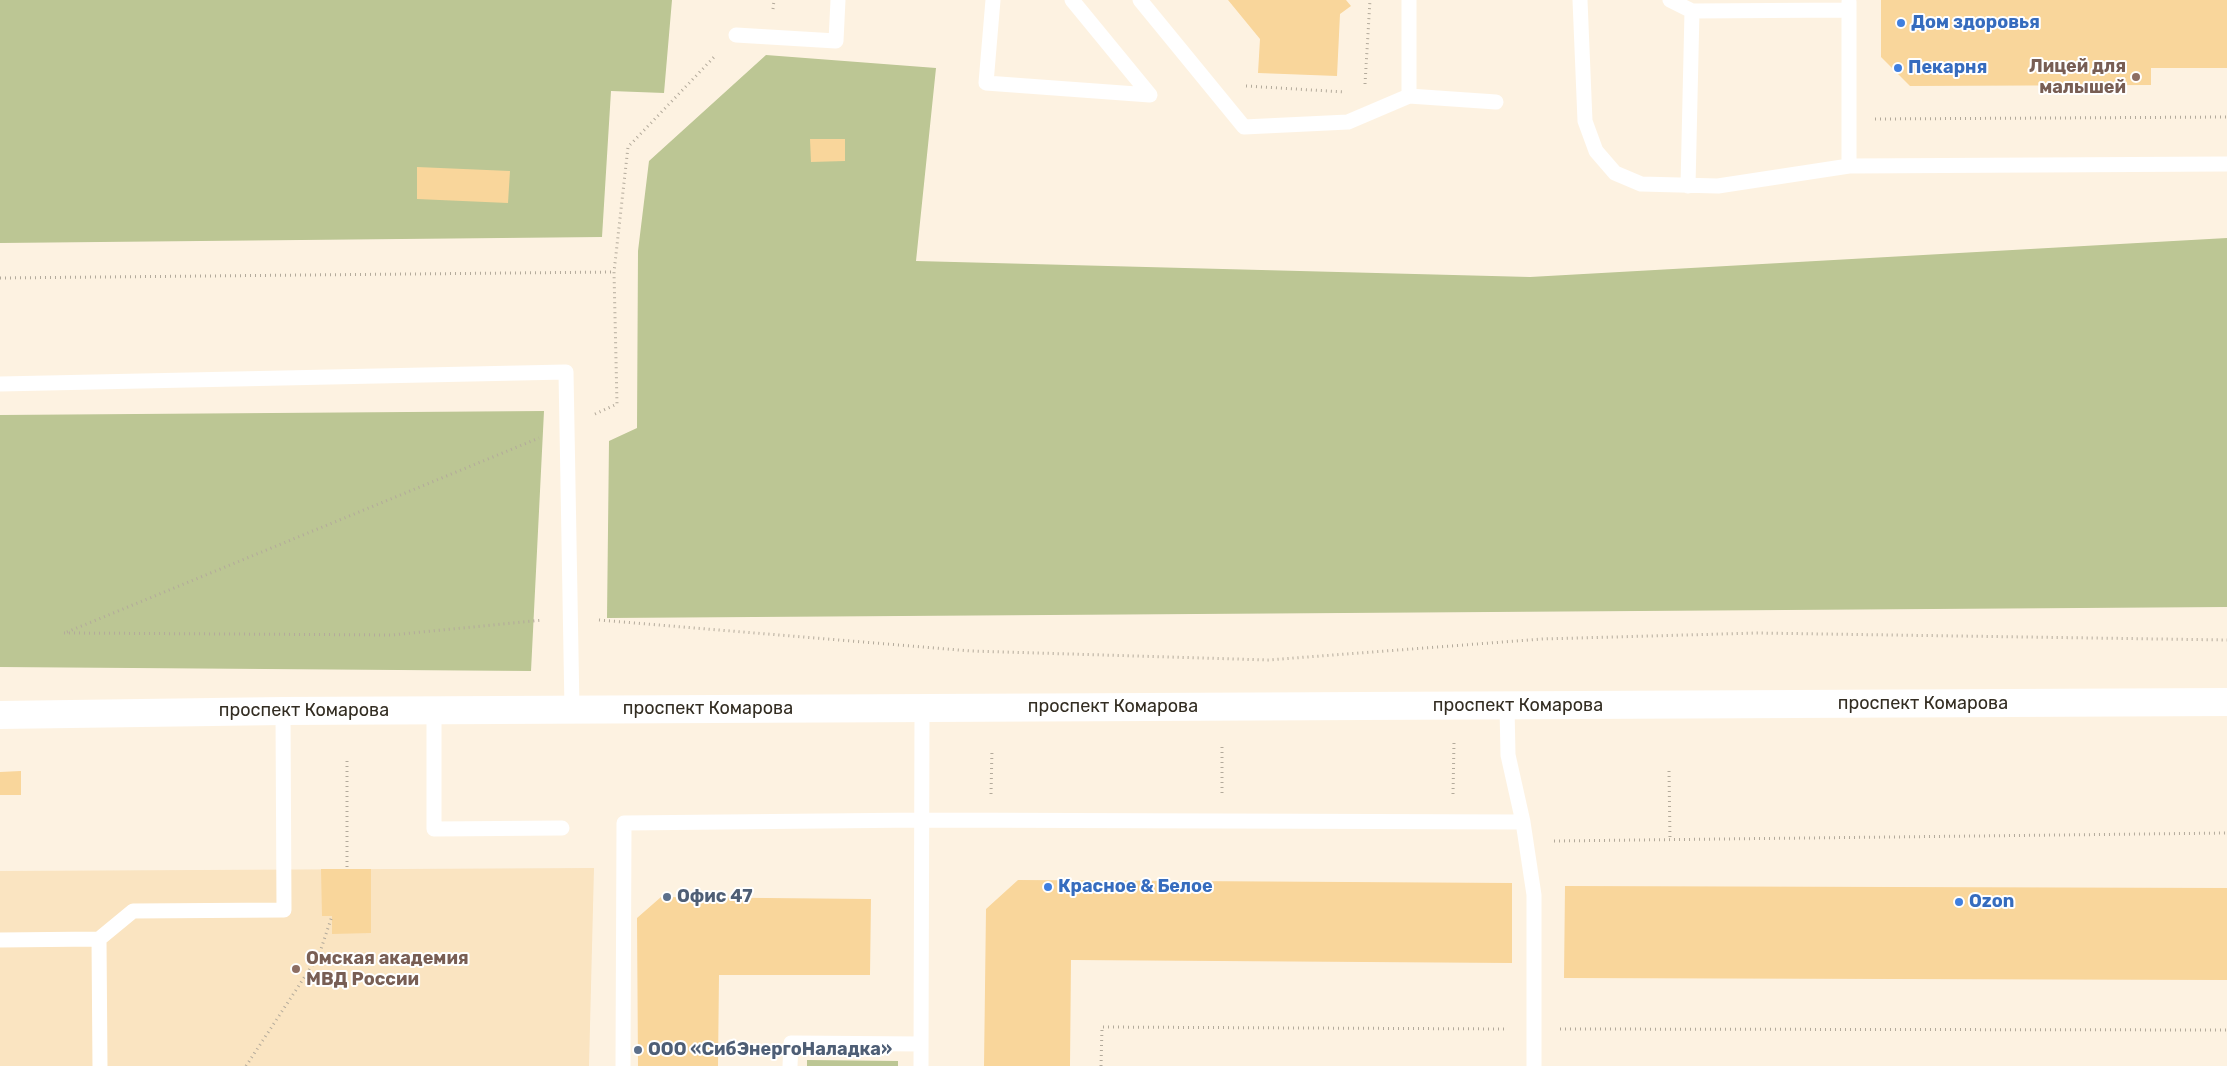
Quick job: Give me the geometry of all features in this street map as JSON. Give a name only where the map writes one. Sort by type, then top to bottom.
[{"type":"main road","name":"проспект Комарова","points":[[0,715],[283,711],[2227,702]]},
{"type":"lane","points":[[736,35],[836,41],[838,0]]},
{"type":"lane","points":[[993,0],[986,83],[1150,96],[1072,0]]},
{"type":"lane","points":[[1140,0],[1244,127],[1348,122],[1409,96],[1496,102]]},
{"type":"lane","points":[[1409,0],[1409,96]]},
{"type":"lane","points":[[1580,0],[1584,121],[1596,151],[1616,173],[1641,184],[1718,186],[1849,166],[2227,164]]},
{"type":"lane","points":[[1670,0],[1692,11],[1849,5],[1849,166]]},
{"type":"lane","points":[[1688,186],[1692,11]]},
{"type":"lane","points":[[0,384],[566,372],[572,710]]},
{"type":"lane","points":[[1507,706],[1508,755],[1523,822],[1534,896],[1534,1066]]},
{"type":"lane","points":[[921,1066],[922,708]]},
{"type":"lane","points":[[0,940],[99,939],[133,911],[284,910],[283,711]]},
{"type":"lane","points":[[434,711],[434,829],[562,828]]},
{"type":"lane","points":[[623,1066],[624,823],[922,820],[1523,822]]},
{"type":"lane","points":[[99,939],[100,1066]]},
{"type":"lane","points":[[790,1066],[791,1043],[921,1044]]},
{"type":"path","points":[[1364,93],[1370,0]]},
{"type":"path","points":[[736,35],[628,147],[614,272],[617,404],[568,426],[64,633],[392,635],[571,618],[971,651],[1268,660],[1542,639],[1757,633],[2227,640]]},
{"type":"path","points":[[1238,85],[1355,92]]},
{"type":"path","points":[[1874,118],[2227,117]]},
{"type":"path","points":[[0,278],[614,272]]},
{"type":"path","points":[[1453,822],[1454,742]]},
{"type":"path","points":[[1222,746],[1222,821]]},
{"type":"path","points":[[991,821],[992,749]]},
{"type":"path","points":[[347,761],[347,869]]},
{"type":"path","points":[[1670,771],[1670,840]]},
{"type":"path","points":[[1526,841],[2227,833]]},
{"type":"path","points":[[246,1066],[319,955],[332,916]]},
{"type":"path","points":[[1101,1066],[1102,1027],[2227,1030]]},
{"type":"shaded area","name":"Омская академия МВД России","points":[[594,868],[589,1066],[0,1066],[0,871]]},
{"type":"green space","points":[[0,0],[672,0],[664,93],[611,91],[602,237],[0,243]]},
{"type":"green space","points":[[766,55],[936,68],[916,261],[1530,277],[2227,238],[2227,607],[607,618],[609,441],[637,428],[638,251],[649,161]]},
{"type":"green space","points":[[544,411],[531,671],[0,667],[0,415]]},
{"type":"green space","points":[[807,1060],[898,1061],[898,1066],[807,1066]]},
{"type":"building","points":[[1228,0],[1346,0],[1351,6],[1340,14],[1337,76],[1258,73],[1260,39]]},
{"type":"building","points":[[1881,0],[2227,0],[2227,68],[2151,68],[2151,85],[1910,86],[1881,57]]},
{"type":"building","points":[[810,139],[845,139],[845,161],[811,162]]},
{"type":"building","points":[[417,167],[510,171],[508,203],[417,199]]},
{"type":"building","points":[[21,771],[21,795],[0,795],[0,772]]},
{"type":"building","points":[[321,869],[371,869],[371,933],[332,934],[332,916],[322,916]]},
{"type":"building","points":[[1018,880],[1512,883],[1512,963],[1071,960],[1070,1066],[984,1066],[986,909]]},
{"type":"building","points":[[1565,886],[2227,888],[2227,980],[1564,978]]},
{"type":"building","points":[[661,897],[871,899],[870,975],[719,975],[718,1066],[638,1066],[637,918]]},
{"type":"place","name":"Дом здоровья","points":[[1901,23]]},
{"type":"place","name":"Пекарня","points":[[1898,68]]},
{"type":"place","name":"Лицей для малышей","points":[[2136,77]]},
{"type":"place","name":"Красное & Белое","points":[[1048,887]]},
{"type":"place","name":"Офис 47","points":[[667,897]]},
{"type":"place","name":"Ozon","points":[[1959,902]]},
{"type":"place","name":"Омская академия МВД России","points":[[296,969]]},
{"type":"place","name":"ООО «СибЭнергоНаладка»","points":[[638,1050]]}]
